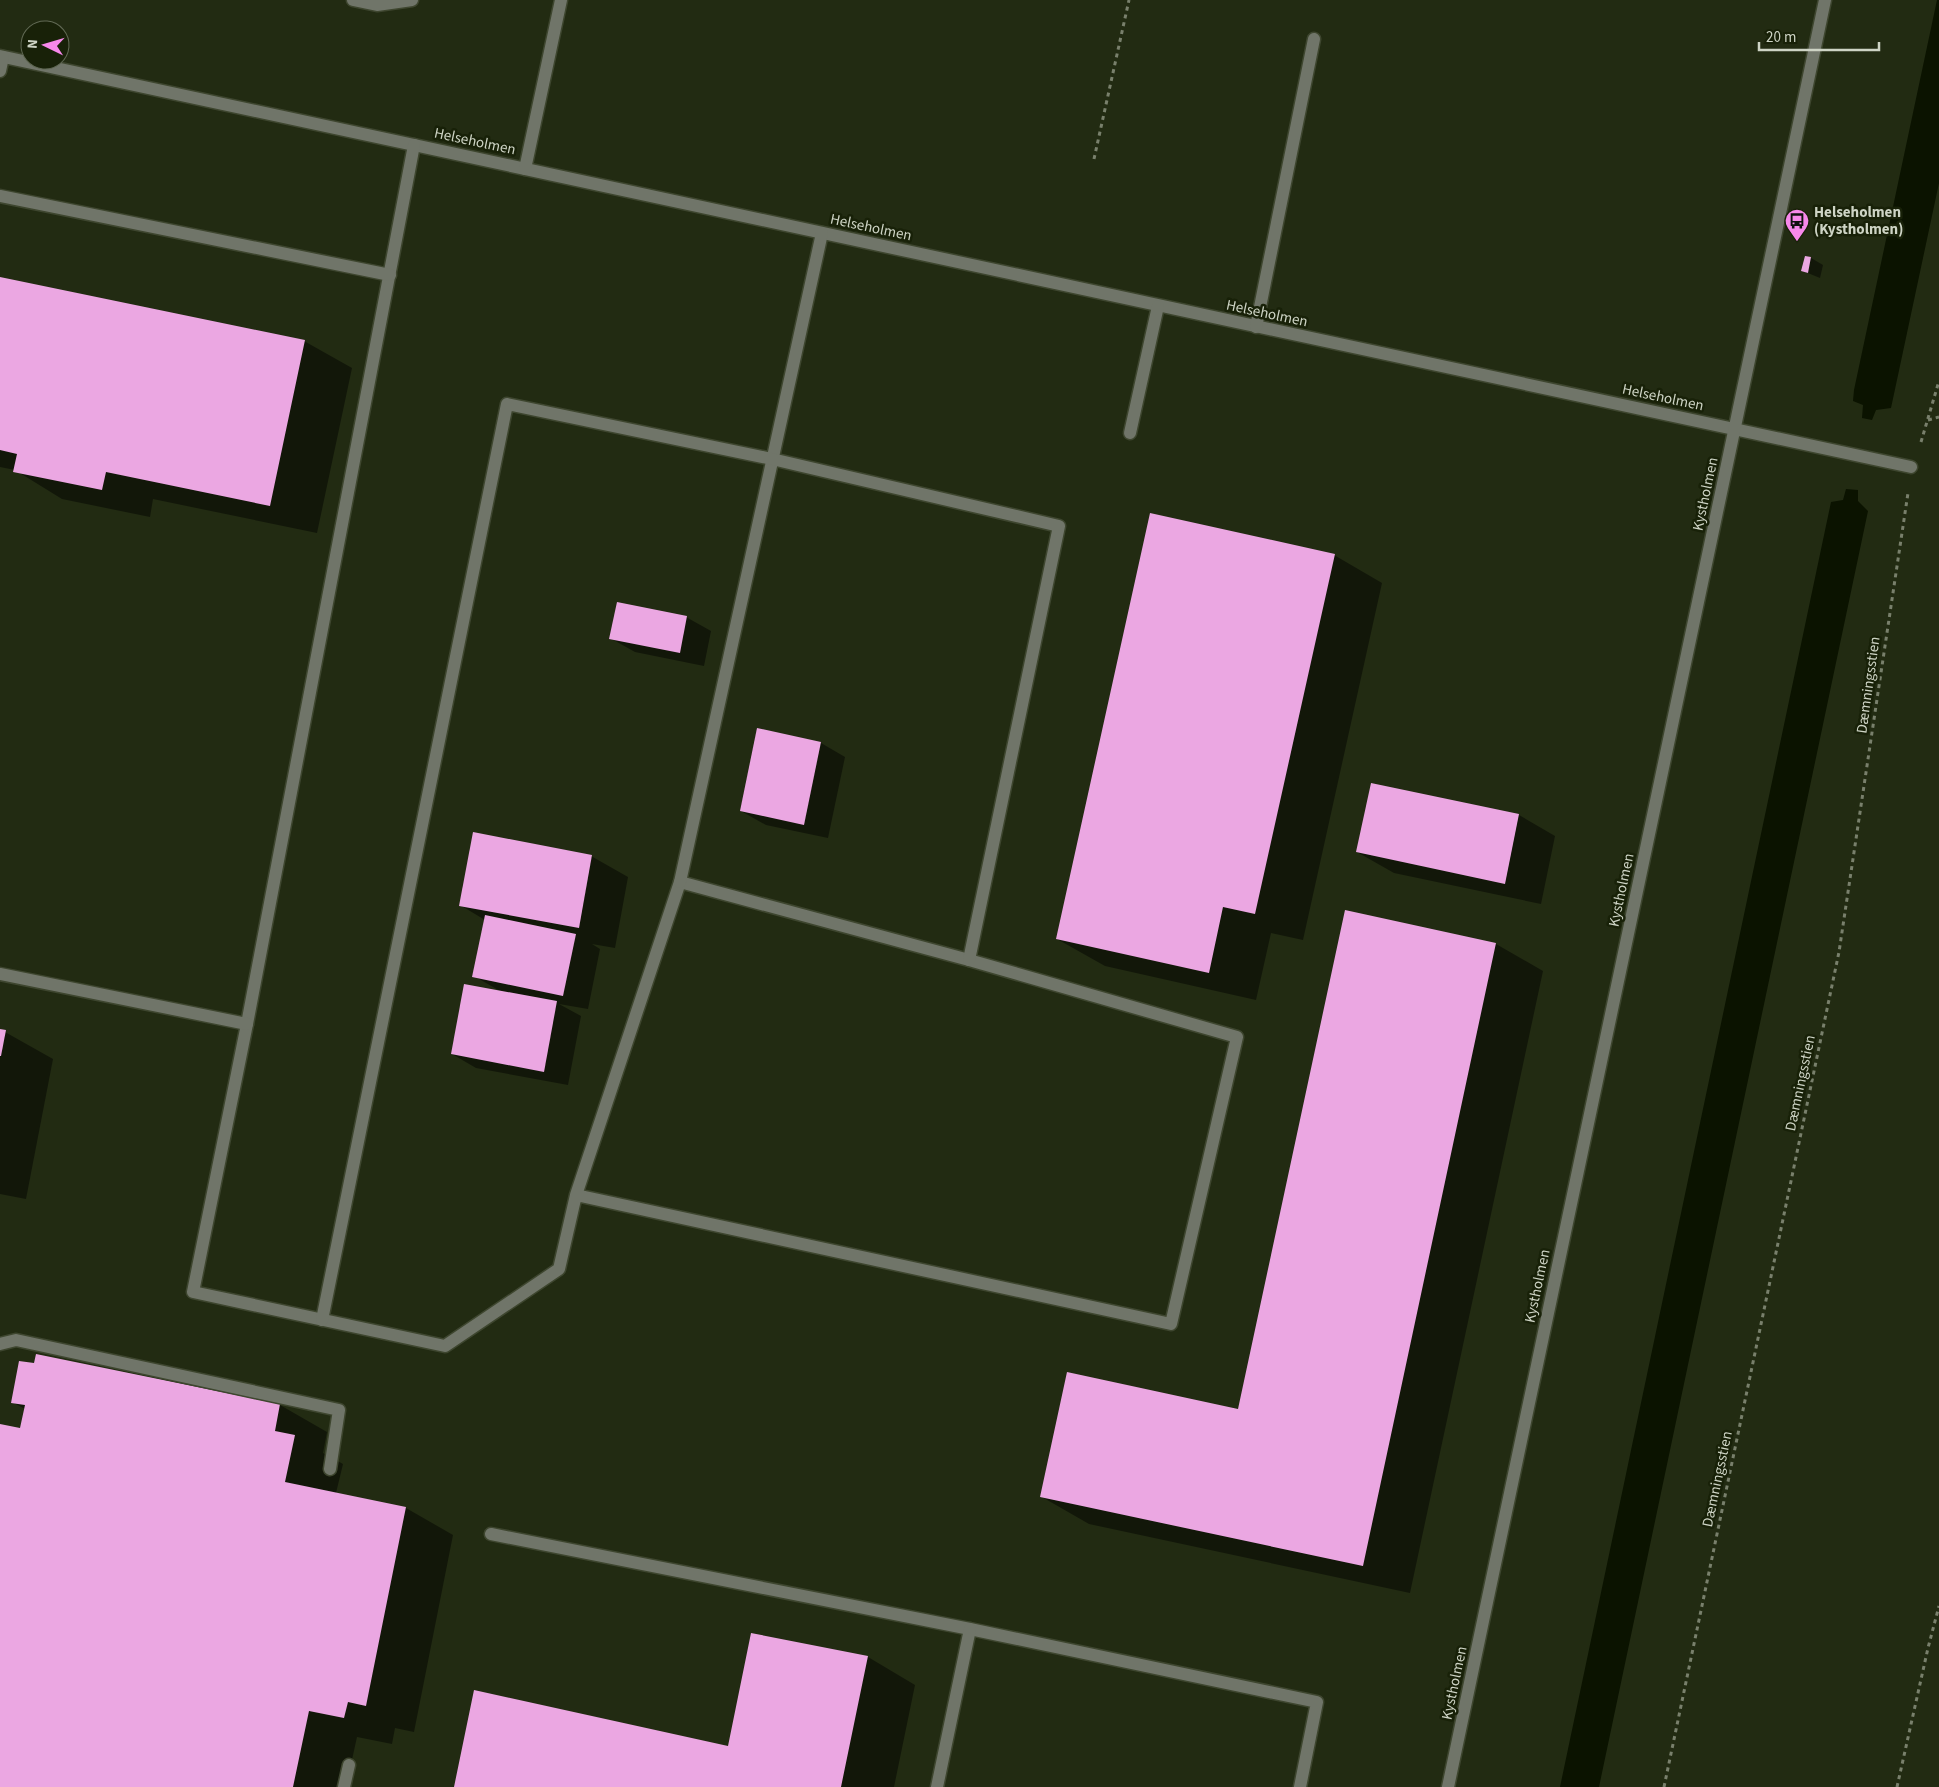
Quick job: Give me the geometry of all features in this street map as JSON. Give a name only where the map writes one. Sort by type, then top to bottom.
[{"type":"street","points":[[352,0],[377,5],[412,0]]},
{"type":"street","points":[[525,169],[561,0]]},
{"type":"street","name":"Kystholmen","points":[[1448,1787],[1825,0]]},
{"type":"street","points":[[1256,327],[1314,39]]},
{"type":"street","points":[[0,71],[1,56]]},
{"type":"street","name":"Helseholmen","points":[[1,56],[1911,467]]},
{"type":"street","points":[[414,145],[247,1024],[193,1292],[322,1320],[445,1346],[559,1269],[576,1195],[680,882],[822,233]]},
{"type":"street","points":[[0,196],[390,275]]},
{"type":"street","points":[[1130,433],[1158,306]]},
{"type":"street","points":[[322,1320],[508,404],[772,459],[1060,526],[969,960]]},
{"type":"street","points":[[576,1195],[1171,1324],[1238,1037],[969,960],[680,882]]},
{"type":"street","points":[[0,974],[247,1024]]},
{"type":"street","points":[[0,1344],[16,1340],[339,1410],[330,1469]]},
{"type":"street","points":[[491,1534],[970,1628],[1317,1702],[1300,1787]]},
{"type":"street","points":[[937,1787],[970,1628]]},
{"type":"street","points":[[344,1787],[349,1765]]},
{"type":"path","points":[[1094,159],[1129,0]]},
{"type":"path","name":"Dæmningsstien","points":[[1664,1787],[1839,952],[1911,467],[1920,445],[1939,381]]},
{"type":"path","points":[[1927,420],[1939,417]]},
{"type":"path","points":[[1897,1787],[1939,1606]]},
{"type":"shaded area","points":[[1937,0],[1939,0],[1939,183],[1891,408],[1876,410],[1872,420],[1862,418],[1863,405],[1853,401],[1854,390]]},
{"type":"shaded area","points":[[1846,489],[1858,490],[1858,501],[1868,511],[1599,1787],[1560,1787],[1831,502],[1843,500]]},
{"type":"building","points":[[1805,256],[1811,257],[1808,273],[1801,271]]},
{"type":"building","points":[[0,277],[305,340],[270,506],[106,472],[102,490],[13,472],[17,454],[0,450]]},
{"type":"building","points":[[1150,513],[1335,554],[1255,914],[1223,907],[1209,973],[1056,939]]},
{"type":"building","points":[[617,602],[687,616],[680,653],[609,639]]},
{"type":"building","points":[[757,728],[821,742],[804,825],[740,811]]},
{"type":"building","points":[[1371,783],[1519,814],[1505,884],[1356,852]]},
{"type":"building","points":[[473,832],[592,855],[579,928],[459,906]]},
{"type":"building","points":[[1345,910],[1496,943],[1363,1566],[1040,1497],[1067,1372],[1238,1409]]},
{"type":"building","points":[[485,915],[576,934],[563,996],[472,977]]},
{"type":"building","points":[[464,984],[557,1001],[544,1072],[451,1054]]},
{"type":"building","points":[[0,1029],[6,1030],[1,1056],[0,1056]]},
{"type":"building","points":[[36,1354],[280,1404],[275,1431],[295,1435],[285,1482],[406,1507],[366,1706],[348,1702],[344,1718],[309,1711],[293,1787],[0,1787],[0,1424],[20,1428],[25,1405],[11,1403],[19,1361],[34,1363]]},
{"type":"building","points":[[751,1633],[868,1656],[841,1787],[454,1787],[474,1690],[728,1746]]},
{"type":"place","name":"Helseholmen (Kystholmen)","points":[[1797,242]]}]
